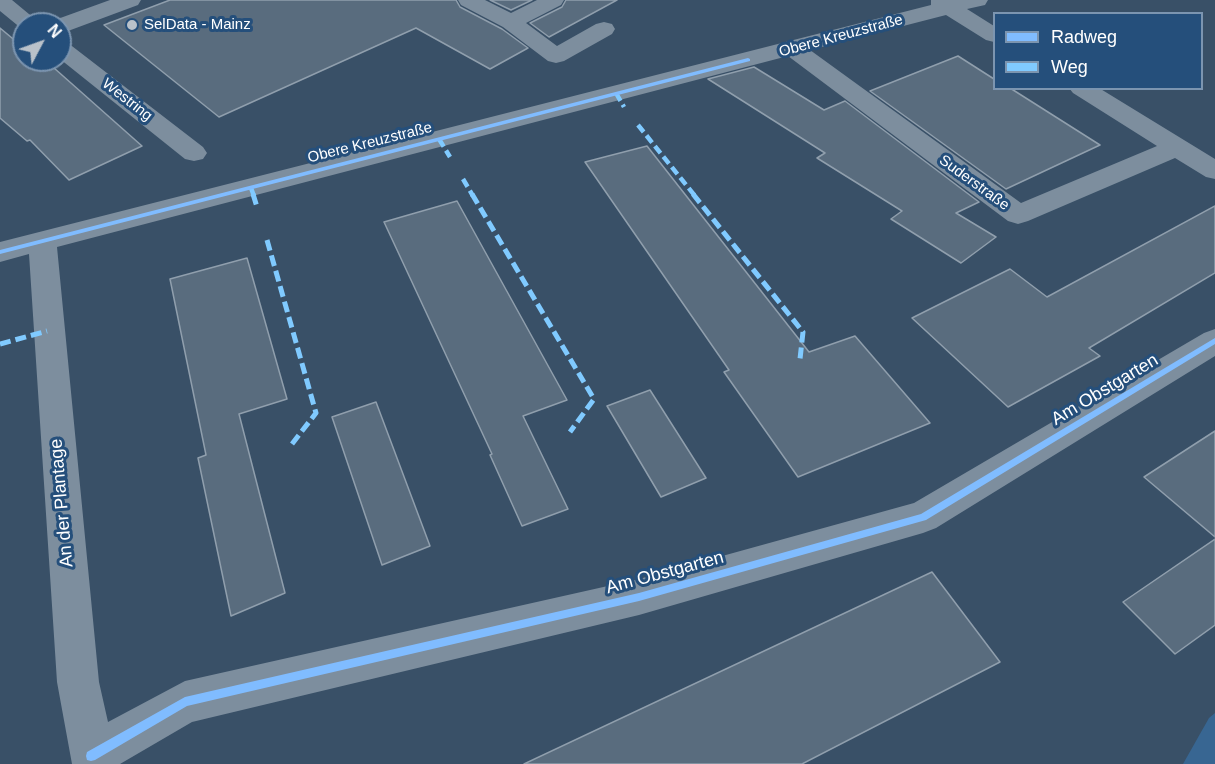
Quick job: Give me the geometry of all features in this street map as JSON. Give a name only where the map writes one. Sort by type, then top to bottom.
[{"type":"street","points":[[72,22],[130,0]]},
{"type":"street","points":[[469,0],[511,22],[556,56],[604,29]]},
{"type":"street","points":[[511,22],[553,0]]},
{"type":"street","name":"Obere Kreuzstraße","points":[[0,252],[792,48],[943,4],[977,0]]},
{"type":"street","points":[[0,1],[14,12]]},
{"type":"street","points":[[943,4],[993,34]]},
{"type":"street","name":"Suderstraße","points":[[792,48],[1018,215],[1176,148]]},
{"type":"street","name":"Westring","points":[[72,57],[195,153]]},
{"type":"street","points":[[1084,90],[1215,171]]},
{"type":"street","name":"An der Plantage","points":[[42,242],[78,682],[92,760]]},
{"type":"street","name":"Am Obstgarten","points":[[92,760],[185,702],[639,597],[923,517],[1215,341]]},
{"type":"shaded area","points":[[1215,713],[1215,764],[1183,764],[1209,718]]},
{"type":"building","points":[[170,0],[456,0],[460,7],[502,29],[528,48],[490,69],[416,28],[219,117],[104,25]]},
{"type":"building","points":[[490,0],[532,0],[511,10]]},
{"type":"building","points":[[566,0],[617,0],[549,37],[530,23],[562,7]]},
{"type":"building","points":[[0,28],[12,38],[12,72],[59,72],[142,146],[69,180],[30,140],[27,141],[0,118]]},
{"type":"building","points":[[958,56],[993,78],[993,90],[1013,90],[1100,145],[1006,189],[870,91]]},
{"type":"building","points":[[754,67],[824,110],[845,101],[979,202],[956,213],[996,237],[961,263],[891,219],[902,211],[817,158],[825,153],[708,79]]},
{"type":"building","points":[[647,146],[809,352],[855,336],[930,423],[798,477],[724,372],[729,370],[585,162]]},
{"type":"building","points":[[457,201],[567,400],[523,416],[568,509],[522,526],[490,455],[492,454],[384,222]]},
{"type":"building","points":[[1215,206],[1215,273],[1089,348],[1100,356],[1008,407],[912,318],[1010,269],[1047,297]]},
{"type":"building","points":[[247,258],[287,399],[239,414],[285,593],[231,616],[198,458],[206,455],[170,279]]},
{"type":"building","points":[[650,390],[706,478],[661,497],[607,406]]},
{"type":"building","points":[[376,402],[430,546],[382,565],[332,417]]},
{"type":"building","points":[[1215,431],[1215,537],[1144,477]]},
{"type":"building","points":[[1215,539],[1215,625],[1175,654],[1123,602]]},
{"type":"building","points":[[932,572],[1000,662],[802,764],[524,764]]},
{"type":"marked path","points":[[616,93],[624,107]]},
{"type":"marked path","points":[[638,125],[803,332],[800,359]]},
{"type":"marked path","points":[[439,139],[450,157]]},
{"type":"marked path","points":[[463,179],[594,399],[570,432]]},
{"type":"marked path","points":[[251,188],[257,207]]},
{"type":"marked path","points":[[267,240],[316,413],[292,444]]},
{"type":"marked path","points":[[0,344],[47,331]]},
{"type":"cycle path","points":[[0,252],[748,60]]},
{"type":"cycle path","points":[[91,756],[185,702],[639,597],[923,517],[1215,341]]},
{"type":"place","name":"SelData - Mainz","points":[[132,25]]}]
